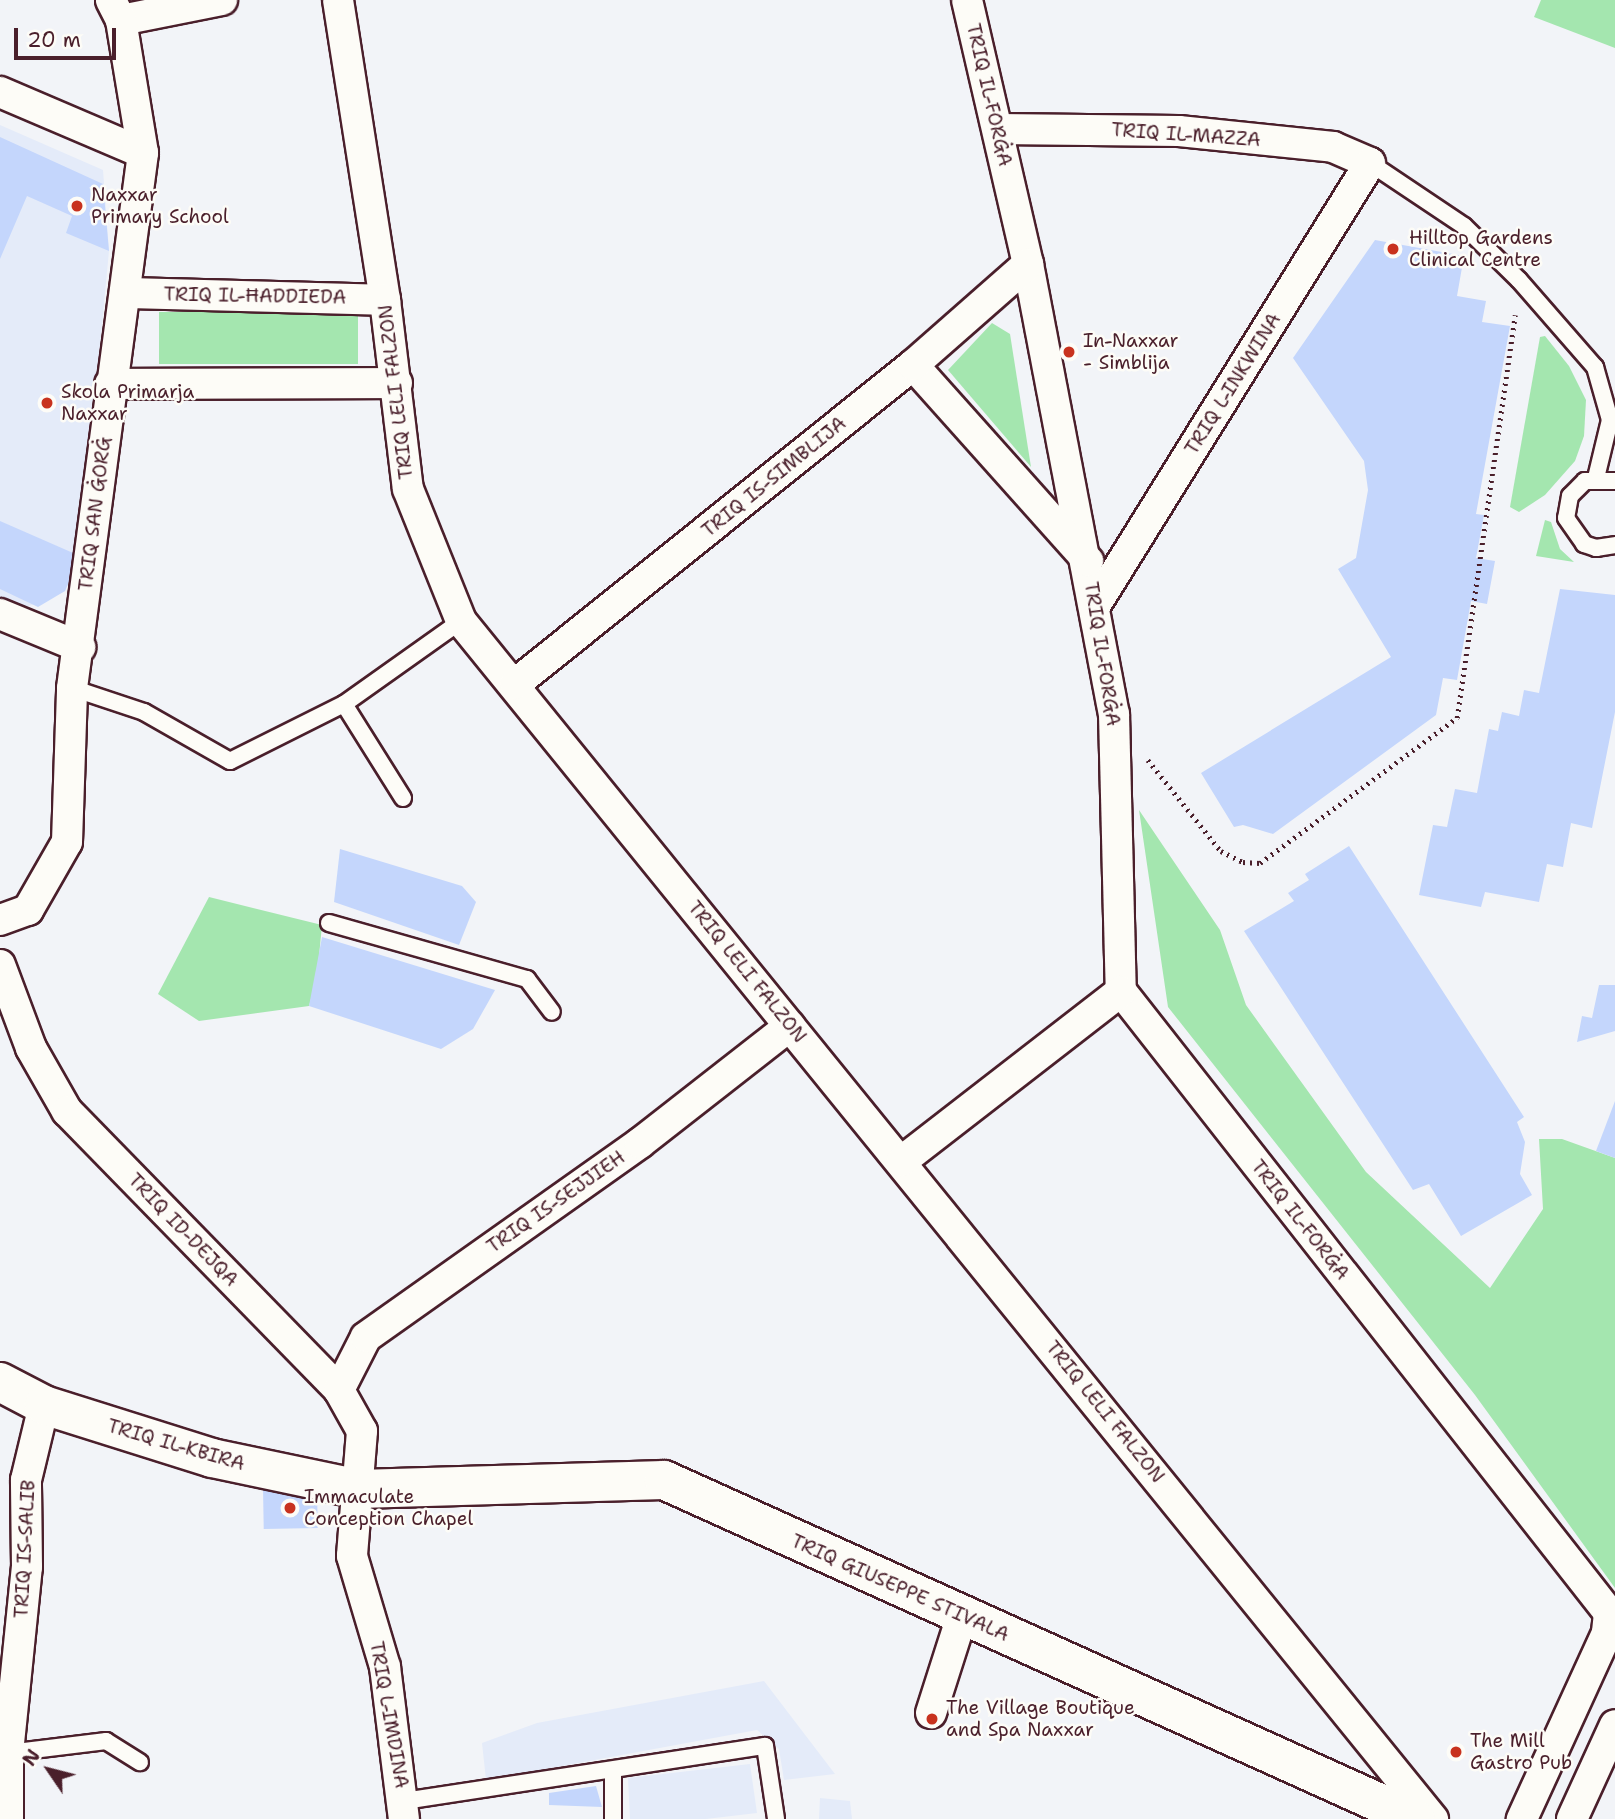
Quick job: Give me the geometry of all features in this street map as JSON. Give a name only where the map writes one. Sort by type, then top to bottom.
[{"type":"street","points":[[116,10],[222,0]]},
{"type":"street","name":"TRIQ LELI FALZON","points":[[338,0],[397,383],[408,489],[461,621],[515,684],[1433,1819]]},
{"type":"street","name":"TRIQ IL-FORĠA","points":[[967,0],[1028,264],[1088,561],[1114,714],[1121,991],[1612,1614],[1607,1633],[1522,1819]]},
{"type":"street","name":"TRIQ SAN ĠORĠ","points":[[0,920],[28,910],[67,842],[72,688],[80,647],[110,384],[143,153],[116,10]]},
{"type":"street","points":[[0,92],[143,153]]},
{"type":"street","name":"TRIQ IL-MAZZA","points":[[998,128],[1179,131],[1333,147],[1370,163]]},
{"type":"street","name":"TRIQ L-INKWINA","points":[[1096,604],[1370,163]]},
{"type":"street","name":"TRIQ IS-SIMBLIJA","points":[[515,684],[913,365],[1028,264]]},
{"type":"street","name":"TRIQ IL-ĦADDIEDA","points":[[125,293],[385,300]]},
{"type":"street","name":"TRIQ IL-FORĠA","points":[[913,365],[1088,561]]},
{"type":"street","points":[[110,384],[397,383]]},
{"type":"street","points":[[0,614],[80,647]]},
{"type":"street","name":"TRIQ ID-DEJQA","points":[[0,965],[31,1048],[67,1111],[339,1390],[362,1431],[359,1489]]},
{"type":"street","points":[[902,1161],[1121,991]]},
{"type":"street","name":"TRIQ IS-SEJJIEH","points":[[339,1390],[366,1337],[640,1143],[790,1026]]},
{"type":"street","name":"TRIQ IL-KBIRA","points":[[0,1382],[44,1405],[212,1458],[359,1489]]},
{"type":"street","name":"TRIQ IS-SALIB","points":[[8,1819],[8,1753],[27,1567],[26,1480],[44,1405]]},
{"type":"street","name":"TRIQ GIUSEPPE STIVALA","points":[[359,1489],[664,1480],[1415,1819]]},
{"type":"street","name":"TRIQ L-IMDINA","points":[[359,1489],[352,1556],[385,1667],[404,1810]]},
{"type":"street","points":[[931,1713],[961,1616]]},
{"type":"street","points":[[1572,1819],[1615,1725]]},
{"type":"lane","points":[[1370,163],[1464,226],[1520,280],[1595,367],[1613,423],[1596,478]]},
{"type":"lane","points":[[1615,481],[1596,478],[1585,481],[1570,496],[1566,518],[1584,544],[1596,548],[1615,545]]},
{"type":"lane","points":[[72,688],[144,712],[230,761],[344,704],[461,621]]},
{"type":"lane","points":[[344,704],[403,798]]},
{"type":"lane","points":[[329,923],[527,979],[552,1012]]},
{"type":"lane","points":[[8,1753],[106,1741],[140,1762]]},
{"type":"lane","points":[[404,1810],[613,1770],[765,1746],[776,1819]]},
{"type":"lane","points":[[613,1770],[613,1819]]},
{"type":"path","points":[[1147,758],[1221,851],[1242,862],[1260,863],[1457,718],[1520,280]]},
{"type":"shaded area","name":"Skola Primarja Naxxar","points":[[0,125],[103,170],[109,251],[80,556],[65,591],[17,611],[0,603]]},
{"type":"shaded area","points":[[764,1681],[835,1774],[784,1780],[779,1749],[757,1730],[486,1780],[482,1743],[537,1723]]},
{"type":"shaded area","points":[[750,1764],[757,1813],[706,1819],[630,1819],[628,1778]]},
{"type":"shaded area","points":[[820,1798],[850,1801],[852,1819],[819,1819]]},
{"type":"green space","points":[[1541,0],[1615,0],[1615,48],[1534,17]]},
{"type":"green space","points":[[159,312],[358,312],[358,364],[159,364]]},
{"type":"green space","points":[[992,323],[1010,334],[1031,467],[948,370]]},
{"type":"green space","points":[[1545,336],[1569,366],[1586,400],[1584,436],[1575,461],[1545,495],[1519,512],[1510,507],[1540,337]]},
{"type":"green space","points":[[1545,520],[1551,522],[1560,549],[1574,562],[1536,556]]},
{"type":"green space","points":[[1139,810],[1220,930],[1246,1005],[1366,1172],[1490,1288],[1543,1209],[1539,1139],[1562,1139],[1615,1158],[1615,1588],[1475,1395],[1168,1007]]},
{"type":"green space","points":[[209,897],[322,925],[317,977],[309,1006],[199,1021],[158,994]]},
{"type":"building","name":"Naxxar Primary School","points":[[0,137],[103,184],[109,251],[66,233],[72,216],[27,196],[0,259]]},
{"type":"building","points":[[1375,240],[1464,256],[1457,296],[1486,301],[1482,322],[1510,326],[1476,514],[1484,515],[1476,558],[1495,561],[1487,604],[1471,601],[1457,680],[1443,678],[1436,715],[1273,834],[1243,825],[1234,827],[1201,773],[1391,657],[1338,569],[1356,558],[1368,490],[1364,461],[1293,358]]},
{"type":"building","points":[[0,521],[80,556],[65,591],[38,607],[0,589]]},
{"type":"building","points":[[1560,589],[1615,595],[1615,712],[1592,828],[1571,823],[1563,867],[1547,864],[1539,902],[1485,892],[1481,907],[1419,895],[1433,825],[1447,827],[1455,789],[1477,793],[1489,729],[1498,731],[1502,712],[1519,716],[1524,690],[1539,693]]},
{"type":"building","points":[[1349,846],[1524,1117],[1517,1122],[1525,1142],[1520,1174],[1532,1195],[1461,1236],[1429,1184],[1413,1190],[1244,931],[1294,901],[1288,893],[1309,880],[1305,874]]},
{"type":"building","points":[[340,849],[462,886],[476,902],[459,945],[334,902]]},
{"type":"building","points":[[322,937],[495,990],[473,1029],[441,1049],[309,1006]]},
{"type":"building","points":[[1599,985],[1615,985],[1615,1031],[1577,1042],[1582,1016],[1592,1018]]},
{"type":"building","points":[[1615,1101],[1615,1158],[1596,1151]]},
{"type":"building","name":"Immaculate Conception Chapel","points":[[317,1487],[318,1528],[264,1529],[263,1488]]},
{"type":"building","points":[[596,1786],[602,1807],[549,1805],[549,1793]]},
{"type":"place","name":"Naxxar Primary School","points":[[77,206]]},
{"type":"place","name":"Hilltop Gardens Clinical Centre","points":[[1393,249]]},
{"type":"place","name":"In-Naxxar - Simblija","points":[[1069,352]]},
{"type":"place","name":"Skola Primarja Naxxar","points":[[47,403]]},
{"type":"place","name":"Immaculate Conception Chapel","points":[[290,1508]]},
{"type":"place","name":"The Village Boutique and Spa Naxxar","points":[[932,1719]]},
{"type":"place","name":"The Mill Gastro Pub","points":[[1456,1752]]}]
